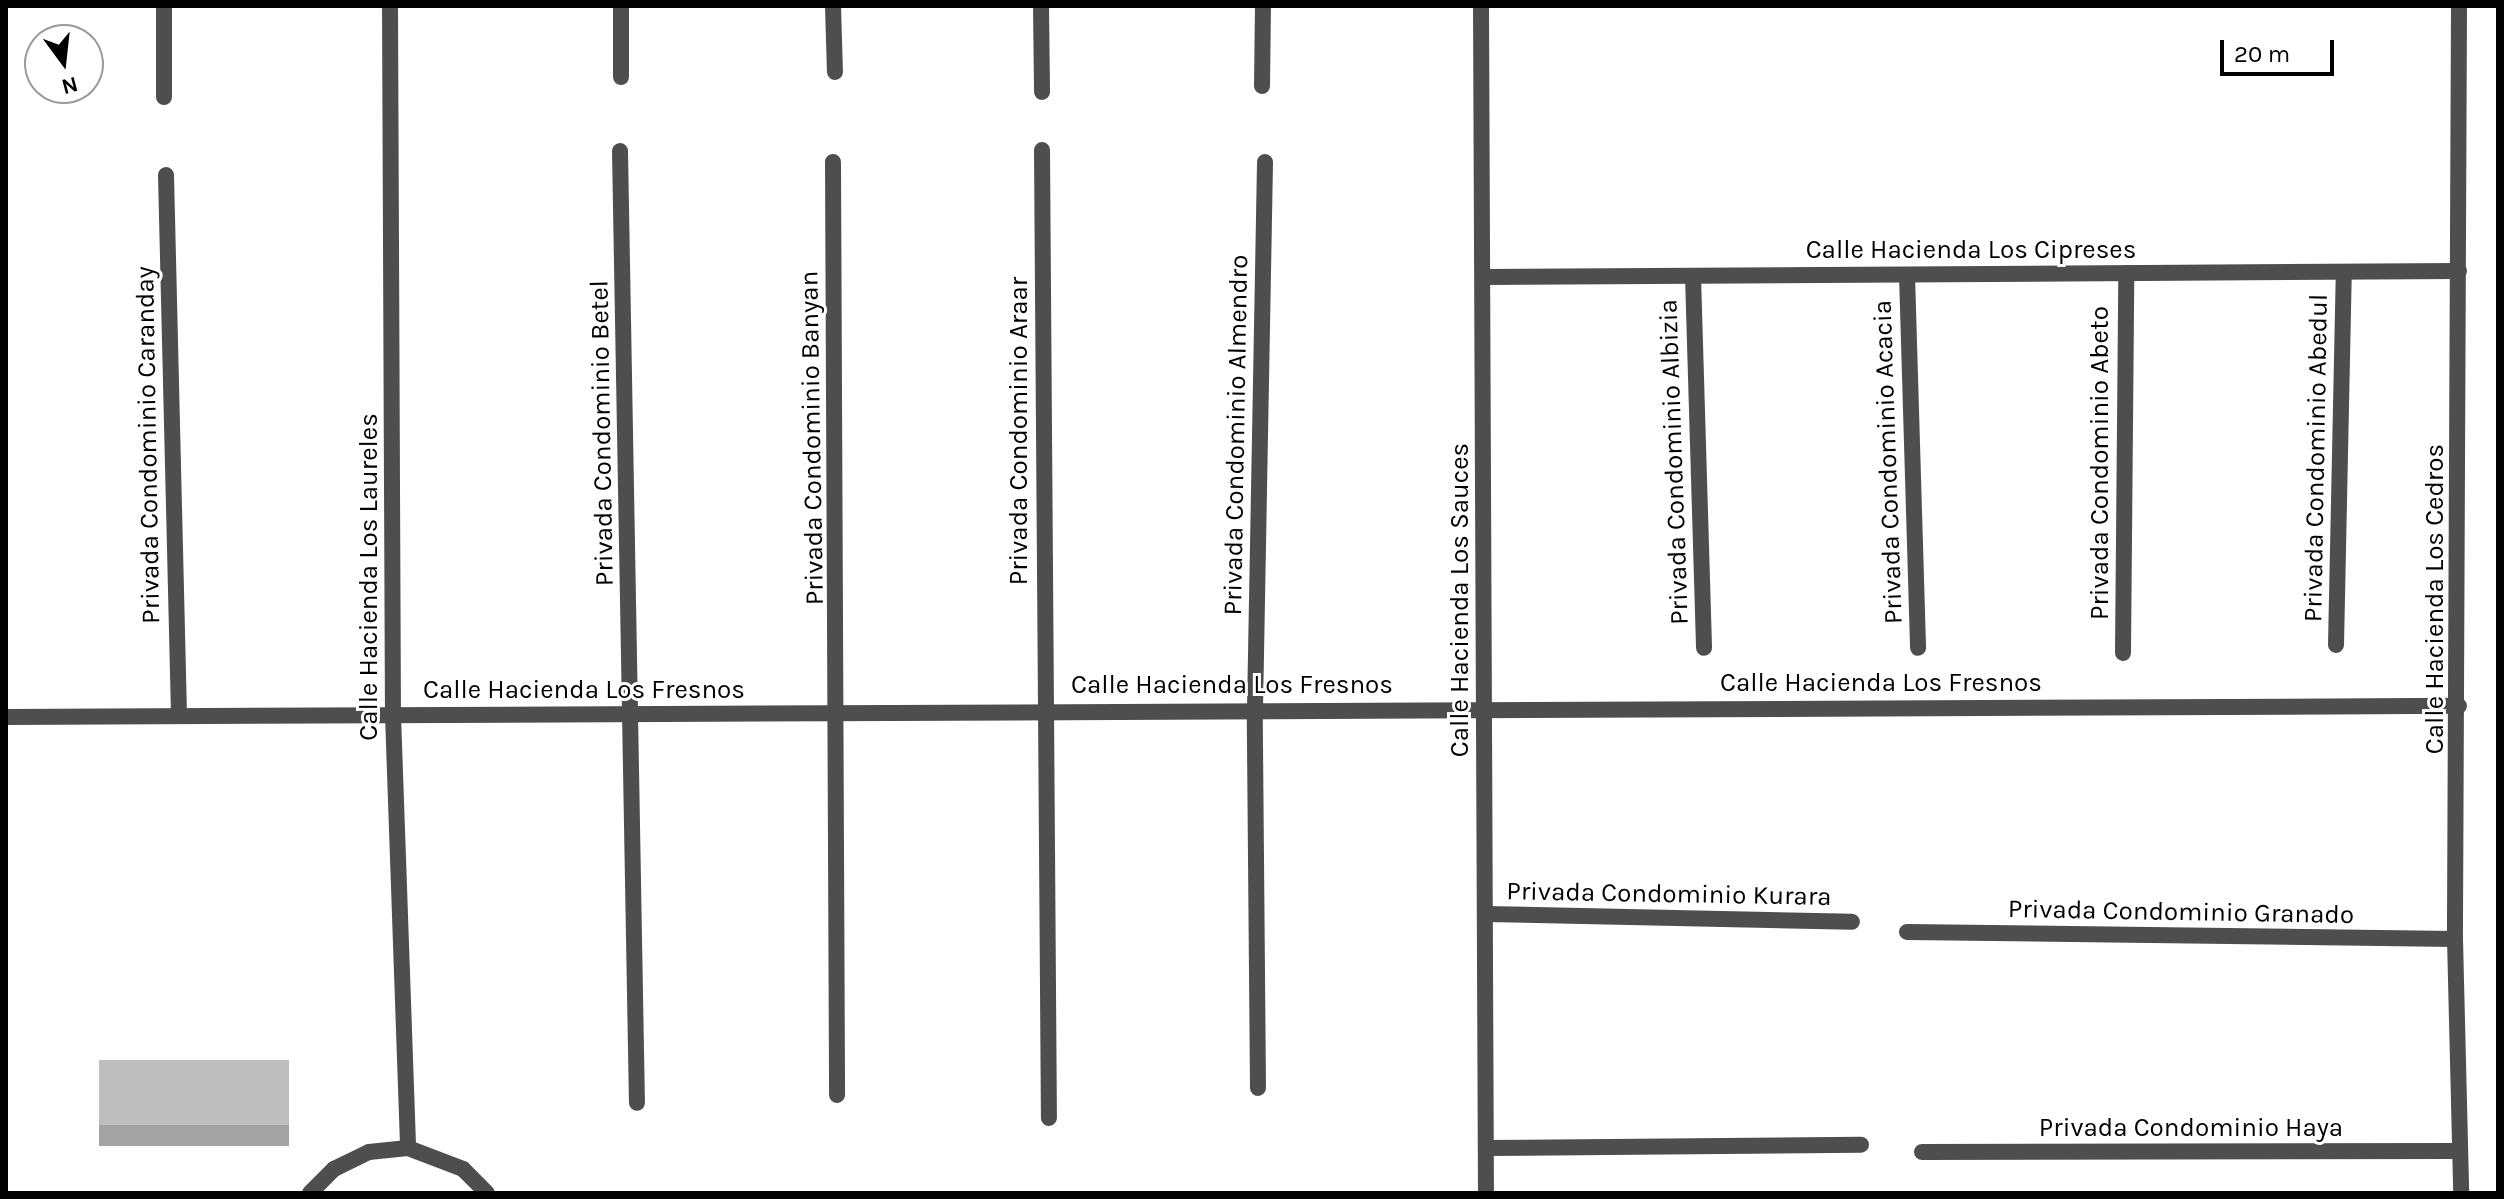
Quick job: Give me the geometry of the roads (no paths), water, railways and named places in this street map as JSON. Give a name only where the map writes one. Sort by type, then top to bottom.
[{"type":"street","points":[[164,6],[164,97]]},
{"type":"street","name":"Calle Hacienda Los Laureles","points":[[390,6],[393,715],[408,1148]]},
{"type":"street","points":[[621,6],[621,77]]},
{"type":"street","points":[[833,6],[835,72]]},
{"type":"street","points":[[1041,6],[1042,92]]},
{"type":"street","points":[[1262,86],[1263,6]]},
{"type":"street","name":"Calle Hacienda Los Sauces","points":[[1481,6],[1486,1193]]},
{"type":"street","name":"Calle Hacienda Los Cedros","points":[[2459,6],[2459,706],[2455,939],[2461,1193]]},
{"type":"street","name":"Privada Condominio Araar","points":[[1042,150],[1043,711],[1049,1118]]},
{"type":"street","name":"Privada Condominio Betel","points":[[620,151],[637,1103]]},
{"type":"street","name":"Privada Condominio Banyan","points":[[833,162],[838,712],[837,1095]]},
{"type":"street","name":"Privada Condominio Almendro","points":[[1258,1088],[1255,709],[1265,162]]},
{"type":"street","name":"Privada Condominio Caranday","points":[[166,175],[179,714]]},
{"type":"street","name":"Calle Hacienda Los Cipreses","points":[[1483,277],[2459,271]]},
{"type":"street","name":"Privada Condominio Abedul","points":[[2336,645],[2344,272]]},
{"type":"street","name":"Privada Condominio Abeto","points":[[2123,653],[2126,273]]},
{"type":"street","name":"Privada Condominio Acacia","points":[[1907,275],[1918,648]]},
{"type":"street","name":"Privada Condominio Albizia","points":[[1693,276],[1704,648]]},
{"type":"street","name":"Calle Hacienda Los Fresnos","points":[[6,717],[1484,707],[2459,706]]},
{"type":"street","name":"Privada Condominio Kurara","points":[[1485,914],[1852,922]]},
{"type":"street","name":"Privada Condominio Granado","points":[[1907,932],[2455,939]]},
{"type":"street","points":[[1486,1148],[1861,1145]]},
{"type":"street","points":[[310,1193],[334,1169],[369,1152],[408,1148],[463,1169],[487,1193]]},
{"type":"street","name":"Privada Condominio Haya","points":[[1922,1152],[2460,1151]]}]
